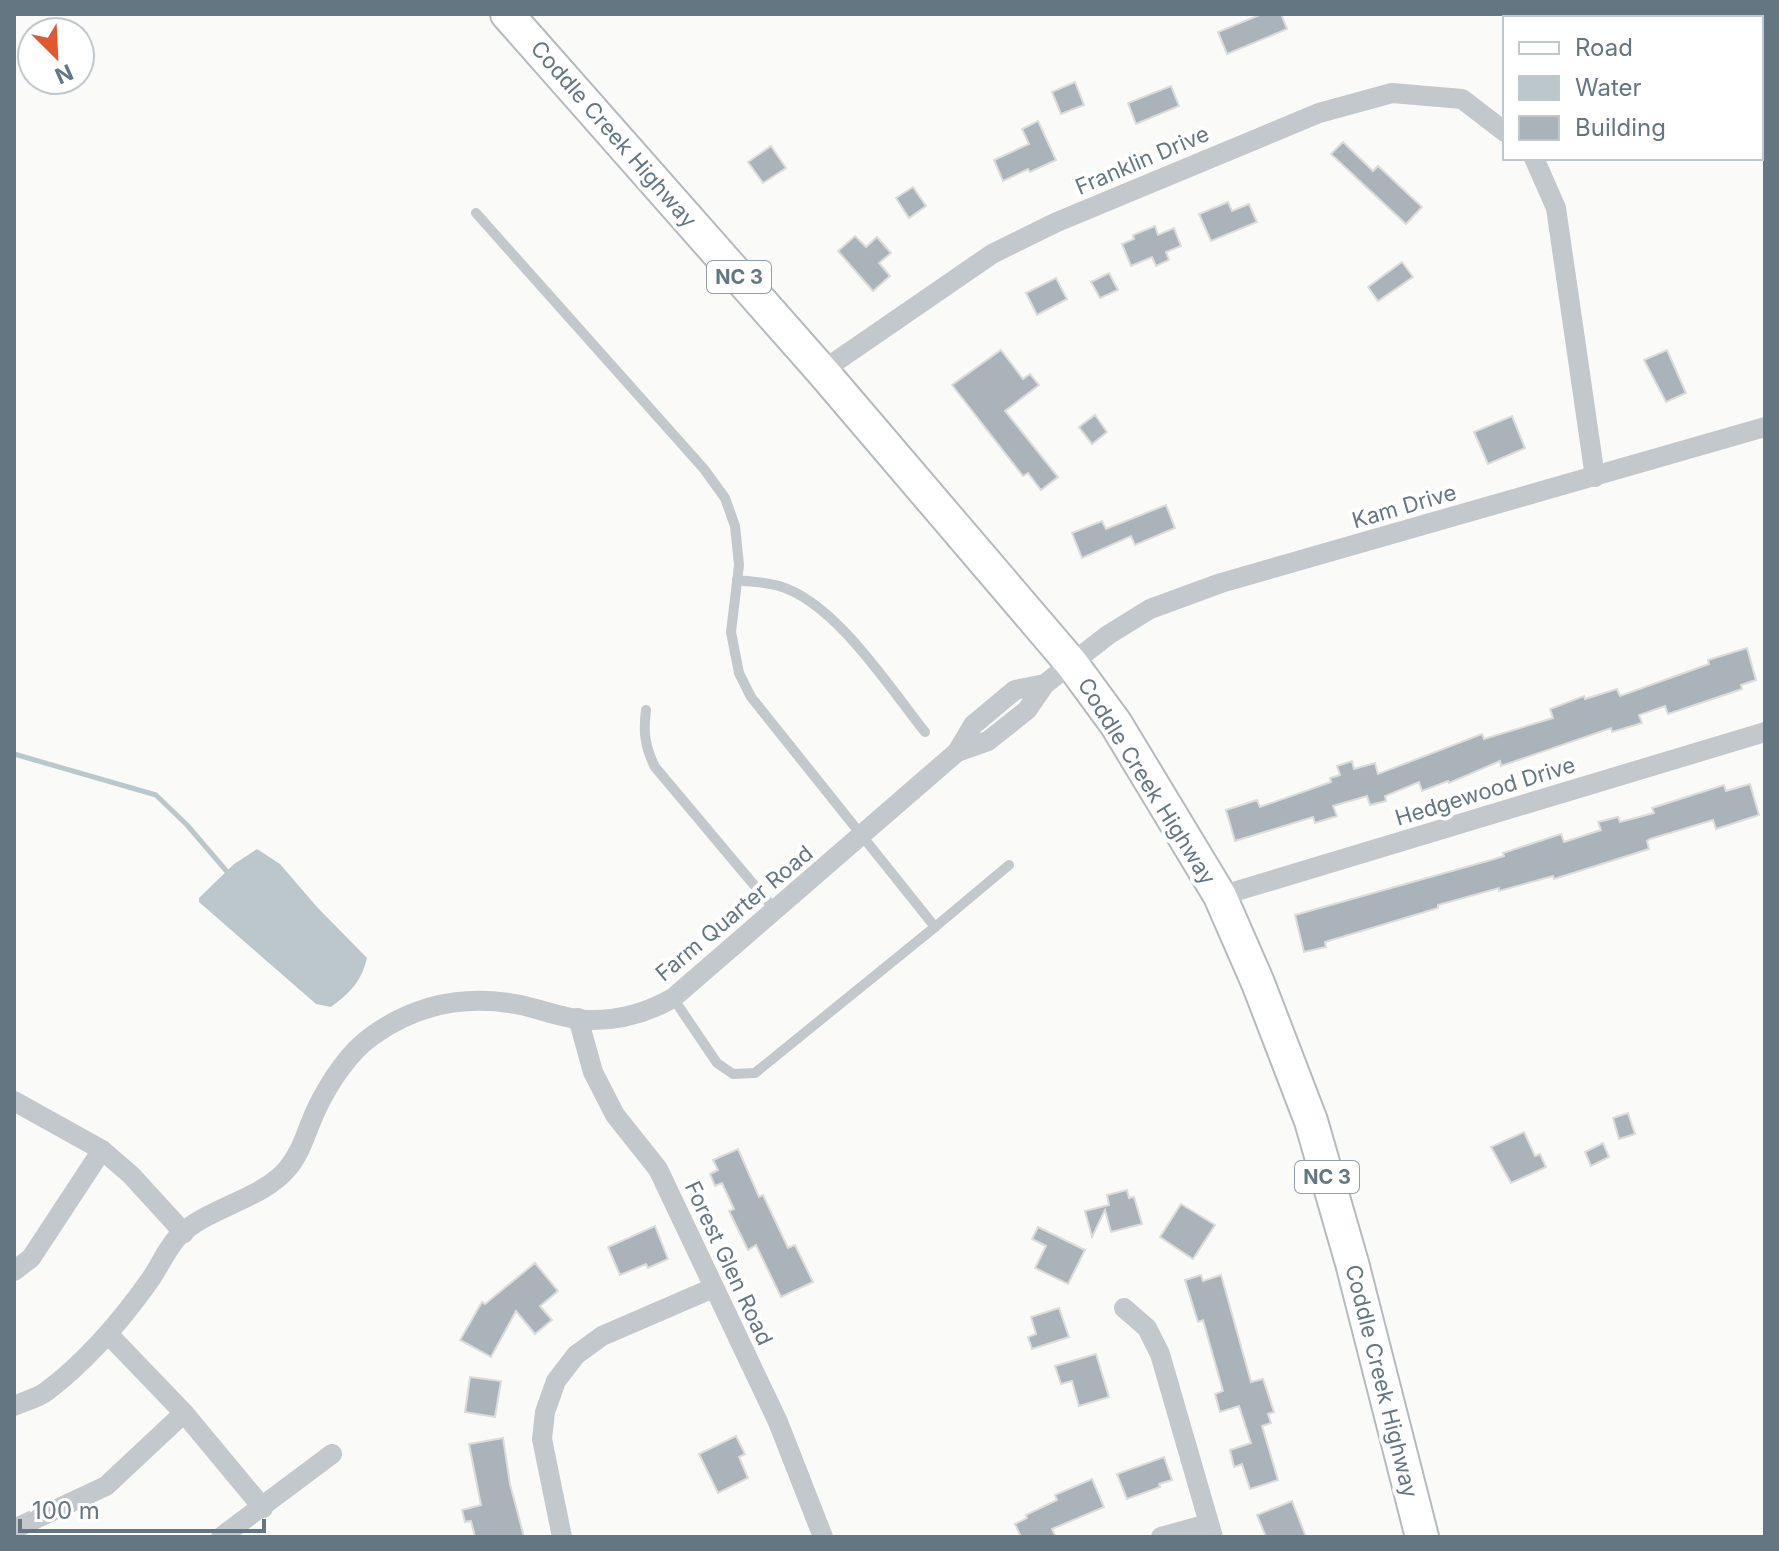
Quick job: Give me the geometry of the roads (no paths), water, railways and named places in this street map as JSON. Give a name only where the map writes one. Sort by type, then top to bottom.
[{"type":"main road","name":"Coddle Creek Highway","points":[[507,14],[822,371],[1072,664],[1116,724],[1220,896],[1258,983],[1311,1121],[1352,1263],[1422,1537]]},
{"type":"street","name":"Franklin Drive","points":[[822,371],[992,254],[1057,222],[1319,113],[1392,93],[1462,99],[1503,130]]},
{"type":"street","points":[[1535,160],[1556,208],[1595,477]]},
{"type":"street","name":"Kam Drive","points":[[1072,664],[1108,635],[1150,609],[1221,583],[1765,427]]},
{"type":"street","name":"Farm Quarter Road","points":[[14,1406],[45,1392],[109,1335],[154,1275],[176,1239],[209,1215],[255,1192],[287,1170],[303,1146],[317,1108],[347,1061],[369,1037],[395,1021],[438,1003],[474,1001],[514,1004],[585,1020],[634,1016],[673,998],[957,752],[988,741],[1027,710],[1045,684],[1072,664]]},
{"type":"street","name":"Hedgewood Drive","points":[[1220,896],[1765,732]]},
{"type":"street","name":"Forest Glen Road","points":[[578,1018],[593,1072],[615,1115],[658,1169],[778,1422],[823,1537]]},
{"type":"street","points":[[14,1101],[102,1150],[131,1175],[184,1233]]},
{"type":"street","points":[[14,1271],[31,1258],[102,1150]]},
{"type":"street","points":[[562,1537],[542,1439],[545,1412],[556,1381],[576,1355],[602,1336],[713,1288]]},
{"type":"street","points":[[1124,1308],[1147,1328],[1160,1354],[1211,1530],[1161,1537]]},
{"type":"street","points":[[109,1335],[184,1413],[263,1508]]},
{"type":"street","points":[[14,1529],[106,1486],[184,1413]]},
{"type":"street","points":[[221,1537],[332,1454]]},
{"type":"lane","points":[[476,213],[704,469],[725,498],[735,526],[739,565],[731,632],[739,673],[751,697],[935,927]]},
{"type":"lane","points":[[737,580],[778,586],[817,605],[837,623],[925,732]]},
{"type":"lane","points":[[646,710],[643,729],[646,748],[655,767],[775,910]]},
{"type":"lane","points":[[673,998],[717,1063],[733,1074],[755,1073],[1009,865]]},
{"type":"water","points":[[257,849],[280,864],[367,958],[354,986],[331,1007],[316,1004],[199,902],[199,898],[234,864]]},
{"type":"waterway","points":[[14,754],[156,795],[187,825],[229,874]]}]
